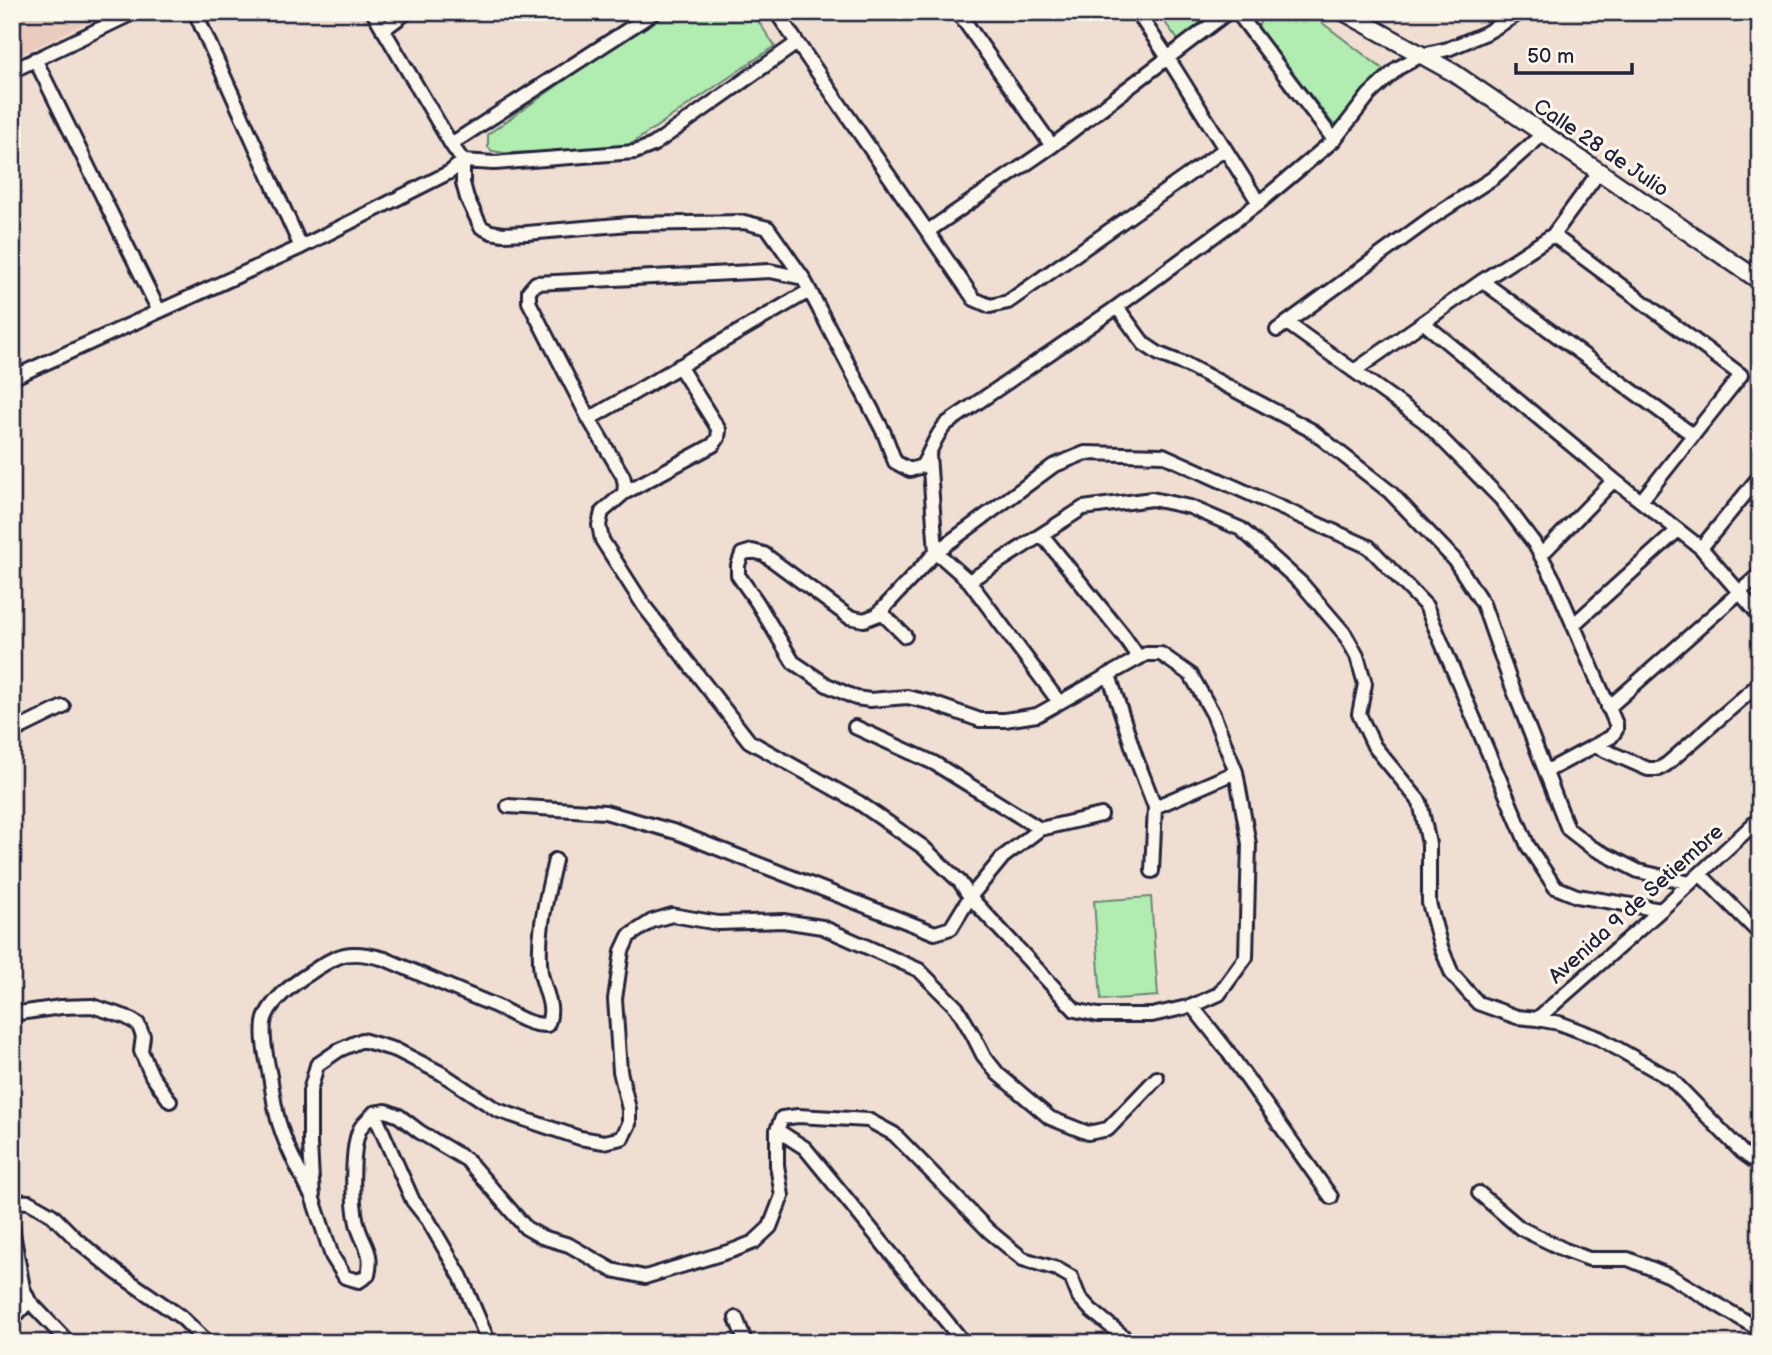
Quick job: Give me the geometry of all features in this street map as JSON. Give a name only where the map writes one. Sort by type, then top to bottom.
[{"type":"street","points":[[12,71],[135,12]]},
{"type":"street","points":[[195,12],[301,247]]},
{"type":"street","points":[[373,12],[463,161],[463,183],[467,198],[481,226],[491,232],[503,234],[629,225],[744,222],[768,228],[803,278],[884,433],[895,462],[910,470],[922,467],[936,435],[946,424],[1117,307],[1259,203],[1334,140],[1369,95],[1398,68],[1422,55],[1448,49],[1486,33],[1521,12]]},
{"type":"street","points":[[383,30],[407,12]]},
{"type":"street","points":[[451,144],[655,12]]},
{"type":"street","points":[[776,12],[974,299],[990,306],[1008,302],[1225,149]]},
{"type":"street","points":[[958,12],[1052,145]]},
{"type":"street","points":[[1136,12],[1259,203]]},
{"type":"street","points":[[928,231],[1052,145],[1228,12]]},
{"type":"street","points":[[1237,12],[1334,140]]},
{"type":"street","name":"Calle 28 de Julio","points":[[1344,12],[1454,73],[1760,281]]},
{"type":"street","points":[[12,378],[301,247],[450,172],[463,161],[494,163],[635,152],[653,145],[797,43]]},
{"type":"street","points":[[35,60],[159,311]]},
{"type":"street","points":[[1543,134],[1493,178],[1431,218],[1282,327],[1354,371],[1424,421],[1501,499],[1534,543],[1555,580],[1616,724],[1616,730],[1611,737],[1547,771]]},
{"type":"street","points":[[1354,371],[1553,235],[1599,172]]},
{"type":"street","points":[[1553,235],[1741,375],[1641,501]]},
{"type":"street","points":[[624,493],[624,476],[589,419],[529,302],[529,291],[536,283],[770,271],[803,278]]},
{"type":"street","points":[[1482,281],[1693,435]]},
{"type":"street","points":[[589,419],[809,290]]},
{"type":"street","points":[[1117,307],[1144,344],[1311,430],[1390,492],[1454,559],[1483,604],[1568,829],[1591,847],[1638,871],[1690,883]]},
{"type":"street","points":[[1424,323],[1701,548],[1760,617]]},
{"type":"street","points":[[679,366],[719,430],[718,438],[713,445],[624,493],[603,512],[599,525],[602,540],[645,606],[749,741],[858,802],[923,847],[960,882],[970,897],[1075,1010],[1098,1016],[1152,1015],[1192,1006],[1219,994],[1246,957],[1249,844],[1236,772],[1213,714],[1191,675],[1161,654],[1146,654],[1037,715],[1005,720],[981,720],[907,697],[870,700],[856,698],[827,685],[793,662],[738,575],[742,554],[752,551],[764,554],[849,617],[864,620],[877,615],[936,552],[1053,466],[1085,453],[1163,455],[1369,547],[1426,606],[1528,846],[1555,887],[1577,896],[1661,910]]},
{"type":"street","points":[[929,454],[936,552],[970,580],[1059,702]]},
{"type":"street","points":[[1701,548],[1760,476]]},
{"type":"street","points":[[1541,555],[1614,480]]},
{"type":"street","points":[[970,580],[1083,508],[1152,499],[1190,507],[1241,529],[1302,584],[1345,633],[1357,656],[1365,684],[1359,714],[1374,746],[1420,802],[1429,844],[1429,903],[1441,947],[1452,974],[1478,1003],[1517,1017],[1559,1023],[1599,1038],[1671,1079],[1742,1152],[1760,1165]]},
{"type":"street","points":[[1573,625],[1678,530]]},
{"type":"street","points":[[1042,535],[1123,635],[1139,659]]},
{"type":"street","points":[[1608,708],[1760,574]]},
{"type":"street","points":[[880,611],[905,636]]},
{"type":"street","points":[[1109,675],[1155,807],[1152,871]]},
{"type":"street","points":[[1595,746],[1648,769],[1659,769],[1760,682]]},
{"type":"street","points":[[12,732],[64,707]]},
{"type":"street","points":[[855,727],[934,763],[1040,829]]},
{"type":"street","points":[[1155,807],[1236,772]]},
{"type":"street","points":[[508,806],[605,812],[664,828],[935,933],[951,928],[970,897],[1003,856],[1040,829],[1101,815]]},
{"type":"street","name":"Avenida 9 de Setiembre","points":[[1537,1018],[1661,910],[1760,818]]},
{"type":"street","points":[[555,860],[545,905],[540,950],[541,974],[551,1011],[547,1025],[528,1023],[505,1010],[385,959],[366,954],[338,956],[305,976],[284,992],[272,1006],[264,1022],[265,1052],[280,1128],[313,1199],[332,1256],[345,1277],[359,1281],[368,1275],[371,1264],[357,1223],[353,1195],[353,1161],[359,1129],[374,1113],[386,1111],[399,1116],[467,1160],[526,1228],[542,1237],[569,1245],[612,1270],[645,1277],[734,1250],[754,1242],[770,1227],[782,1196],[777,1165],[778,1130],[782,1118],[799,1116],[868,1120],[894,1134],[989,1231],[1023,1258],[1057,1269],[1071,1277],[1079,1297],[1124,1337],[1124,1343]]},
{"type":"street","points":[[1700,874],[1760,933]]},
{"type":"street","points":[[313,1199],[310,1091],[317,1065],[339,1049],[362,1040],[396,1050],[441,1073],[497,1110],[580,1138],[604,1142],[622,1138],[629,1124],[629,1110],[620,1071],[615,999],[622,951],[629,936],[652,920],[672,915],[718,923],[783,921],[822,927],[919,970],[957,1008],[983,1055],[998,1074],[1051,1118],[1088,1133],[1108,1129],[1157,1078]]},
{"type":"street","points":[[12,1014],[92,1006],[126,1017],[138,1024],[143,1036],[141,1051],[152,1076],[170,1101]]},
{"type":"street","points":[[1192,1006],[1226,1049],[1331,1197]]},
{"type":"street","points":[[374,1113],[414,1201],[461,1277],[489,1343]]},
{"type":"street","points":[[778,1130],[806,1148],[964,1343]]},
{"type":"street","points":[[1479,1193],[1520,1228],[1565,1250],[1589,1258],[1628,1259],[1670,1276],[1760,1330]]},
{"type":"street","points":[[12,1201],[29,1202],[52,1214],[77,1240],[116,1272],[181,1317],[208,1343]]},
{"type":"street","points":[[12,1227],[18,1288],[69,1343]]},
{"type":"street","points":[[12,1320],[29,1301]]},
{"type":"street","points":[[736,1318],[746,1343]]},
{"type":"shaded area","points":[[12,12],[109,12],[12,59]]},
{"type":"green space","points":[[663,12],[752,12],[775,46],[631,144],[602,150],[505,153],[492,151],[488,147],[488,134]]},
{"type":"green space","points":[[1157,12],[1216,12],[1179,41]]},
{"type":"green space","points":[[1271,12],[1308,12],[1384,70],[1338,124],[1334,125],[1258,28],[1260,22]]},
{"type":"green space","points":[[1151,897],[1158,996],[1101,1000],[1094,901]]}]
